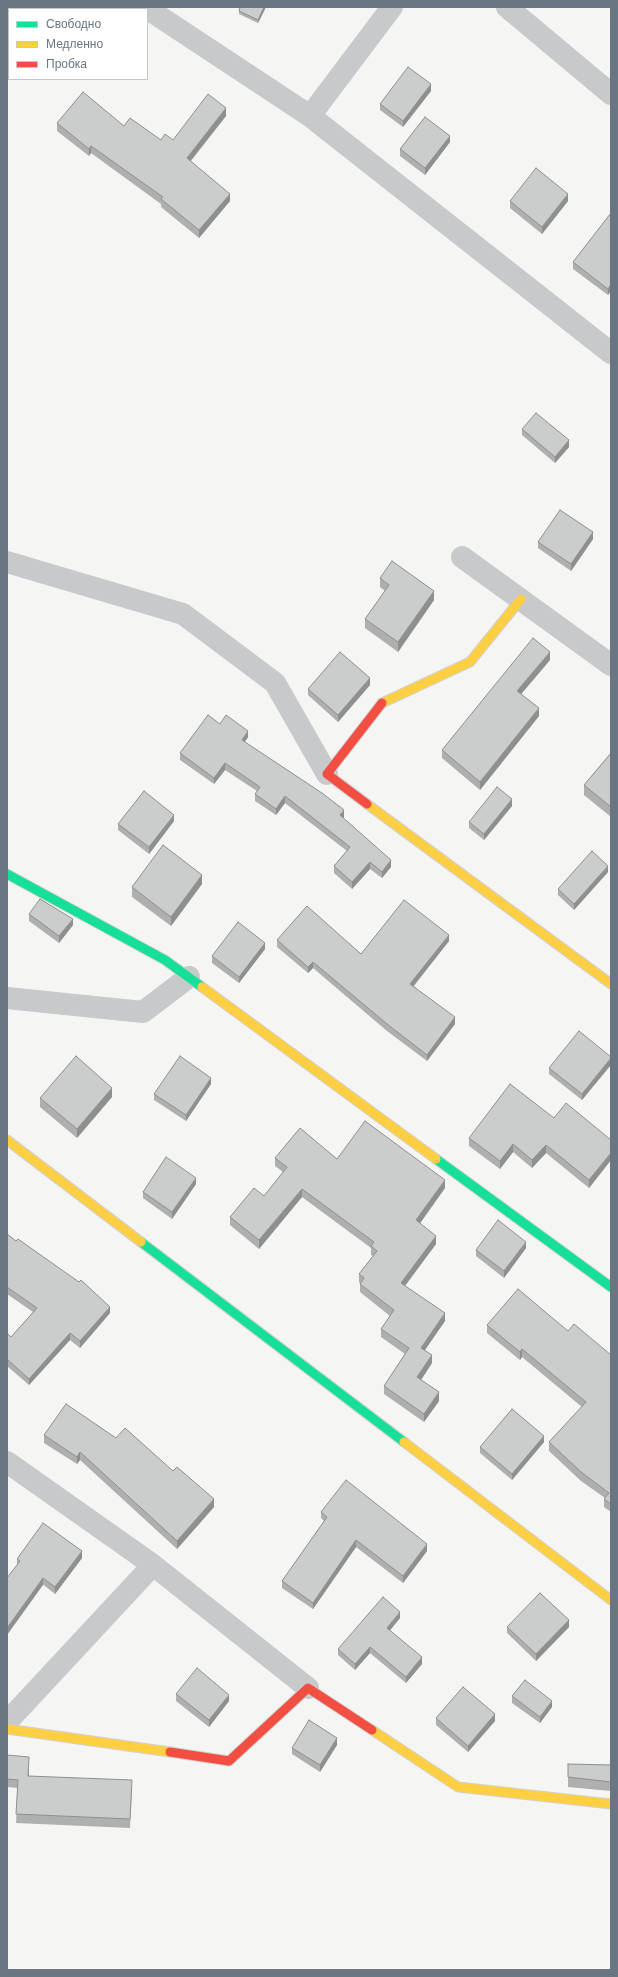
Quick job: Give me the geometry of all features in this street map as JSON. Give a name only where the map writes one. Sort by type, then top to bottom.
[{"type":"street","points":[[310,116],[392,7]]},
{"type":"street","points":[[507,7],[611,94]]},
{"type":"street","points":[[148,9],[310,116],[611,353]]},
{"type":"street","points":[[462,557],[611,665]]},
{"type":"street","points":[[7,562],[183,614],[275,683],[327,774],[611,984]]},
{"type":"street","points":[[327,774],[382,703],[470,662],[521,600]]},
{"type":"street","points":[[7,874],[165,960],[611,1287]]},
{"type":"street","points":[[7,998],[143,1012],[189,977]]},
{"type":"street","points":[[7,1140],[611,1600]]},
{"type":"street","points":[[7,1462],[153,1565],[308,1688],[458,1787],[611,1804]]},
{"type":"street","points":[[7,1722],[153,1565]]},
{"type":"street","points":[[7,1729],[229,1761],[308,1688]]},
{"type":"building","points":[[240,7],[264,7],[258,20],[239,11]]},
{"type":"building","points":[[408,67],[431,84],[403,121],[380,104]]},
{"type":"building","points":[[83,92],[124,126],[130,118],[161,140],[165,134],[173,140],[208,94],[226,108],[187,158],[230,194],[199,230],[161,199],[163,197],[91,146],[89,149],[57,123]]},
{"type":"building","points":[[425,117],[450,136],[425,168],[400,149]]},
{"type":"building","points":[[536,168],[568,194],[542,227],[510,201]]},
{"type":"building","points":[[611,213],[611,284],[608,289],[573,262]]},
{"type":"building","points":[[536,413],[569,440],[555,457],[522,429]]},
{"type":"building","points":[[560,510],[593,532],[571,564],[538,542]]},
{"type":"building","points":[[392,561],[434,591],[398,642],[365,619],[389,585],[380,578]]},
{"type":"building","points":[[533,638],[550,652],[517,691],[539,708],[480,782],[442,750]]},
{"type":"building","points":[[340,652],[370,678],[338,715],[308,689]]},
{"type":"building","points":[[208,715],[220,724],[226,715],[248,731],[242,740],[322,793],[344,810],[340,815],[391,860],[382,872],[370,862],[352,882],[334,866],[350,847],[285,796],[276,809],[255,794],[260,787],[225,763],[214,778],[180,753]]},
{"type":"building","points":[[611,753],[611,807],[584,785]]},
{"type":"building","points":[[497,787],[512,799],[484,834],[469,822]]},
{"type":"building","points":[[144,791],[174,815],[149,847],[118,824]]},
{"type":"building","points":[[163,845],[202,875],[171,917],[132,887]]},
{"type":"building","points":[[592,851],[608,866],[574,904],[558,889]]},
{"type":"building","points":[[40,899],[73,919],[59,936],[29,914]]},
{"type":"building","points":[[404,900],[449,935],[410,984],[455,1017],[427,1055],[387,1024],[313,962],[308,967],[277,940],[307,906],[361,954]]},
{"type":"building","points":[[238,922],[265,943],[239,977],[212,956]]},
{"type":"building","points":[[579,1031],[611,1057],[582,1094],[549,1068]]},
{"type":"building","points":[[76,1056],[112,1088],[77,1129],[40,1098]]},
{"type":"building","points":[[180,1056],[211,1078],[186,1115],[154,1094]]},
{"type":"building","points":[[510,1084],[554,1118],[566,1103],[611,1140],[611,1153],[589,1180],[546,1145],[532,1160],[513,1144],[500,1161],[469,1138]]},
{"type":"building","points":[[365,1121],[445,1180],[416,1220],[436,1236],[401,1283],[445,1313],[421,1348],[432,1355],[417,1377],[439,1392],[424,1414],[384,1386],[409,1348],[381,1329],[394,1310],[360,1284],[364,1278],[359,1274],[377,1251],[371,1246],[374,1242],[302,1189],[259,1240],[230,1217],[254,1188],[264,1196],[287,1167],[275,1158],[300,1128],[337,1159]]},
{"type":"building","points":[[166,1157],[196,1178],[172,1212],[143,1192]]},
{"type":"building","points":[[498,1220],[526,1242],[504,1271],[476,1250]]},
{"type":"building","points":[[7,1234],[16,1241],[18,1239],[79,1282],[81,1280],[110,1307],[80,1341],[70,1333],[29,1379],[7,1359],[7,1333],[11,1337],[37,1308],[7,1287]]},
{"type":"building","points":[[518,1289],[568,1331],[574,1324],[611,1355],[611,1504],[604,1499],[609,1493],[581,1472],[549,1442],[586,1402],[522,1349],[520,1352],[487,1325]]},
{"type":"building","points":[[66,1404],[116,1438],[125,1428],[173,1471],[177,1467],[214,1499],[177,1541],[80,1452],[77,1457],[44,1435]]},
{"type":"building","points":[[512,1409],[544,1436],[512,1474],[480,1447]]},
{"type":"building","points":[[346,1480],[427,1544],[403,1576],[356,1540],[313,1603],[282,1581],[327,1517],[321,1512]]},
{"type":"building","points":[[43,1523],[82,1551],[55,1587],[43,1578],[7,1628],[7,1578],[20,1561],[17,1559]]},
{"type":"building","points":[[540,1593],[569,1620],[536,1654],[507,1627]]},
{"type":"building","points":[[383,1597],[400,1612],[387,1628],[422,1657],[406,1677],[370,1647],[355,1664],[338,1649]]},
{"type":"building","points":[[197,1668],[229,1695],[209,1720],[176,1694]]},
{"type":"building","points":[[525,1680],[552,1701],[540,1717],[512,1696]]},
{"type":"building","points":[[463,1687],[495,1714],[468,1746],[436,1718]]},
{"type":"building","points":[[309,1720],[337,1738],[320,1765],[292,1748]]},
{"type":"building","points":[[7,1755],[29,1757],[28,1776],[132,1780],[130,1819],[16,1814],[18,1780],[7,1779]]},
{"type":"building","points":[[568,1764],[611,1765],[611,1782],[568,1777]]},
{"type":"traffic: fast","points":[[7,874],[165,960],[202,987]]},
{"type":"traffic: fast","points":[[436,1159],[611,1287]]},
{"type":"traffic: fast","points":[[141,1242],[404,1442]]},
{"type":"traffic: slow","points":[[382,703],[470,662],[521,599]]},
{"type":"traffic: slow","points":[[367,804],[611,984]]},
{"type":"traffic: slow","points":[[202,987],[436,1159]]},
{"type":"traffic: slow","points":[[7,1140],[141,1242]]},
{"type":"traffic: slow","points":[[404,1442],[611,1600]]},
{"type":"traffic: slow","points":[[7,1729],[170,1752]]},
{"type":"traffic: slow","points":[[372,1730],[458,1787],[611,1804]]},
{"type":"traffic: jam","points":[[367,804],[327,774],[382,703]]},
{"type":"traffic: jam","points":[[170,1752],[229,1761],[308,1688],[372,1730]]}]
